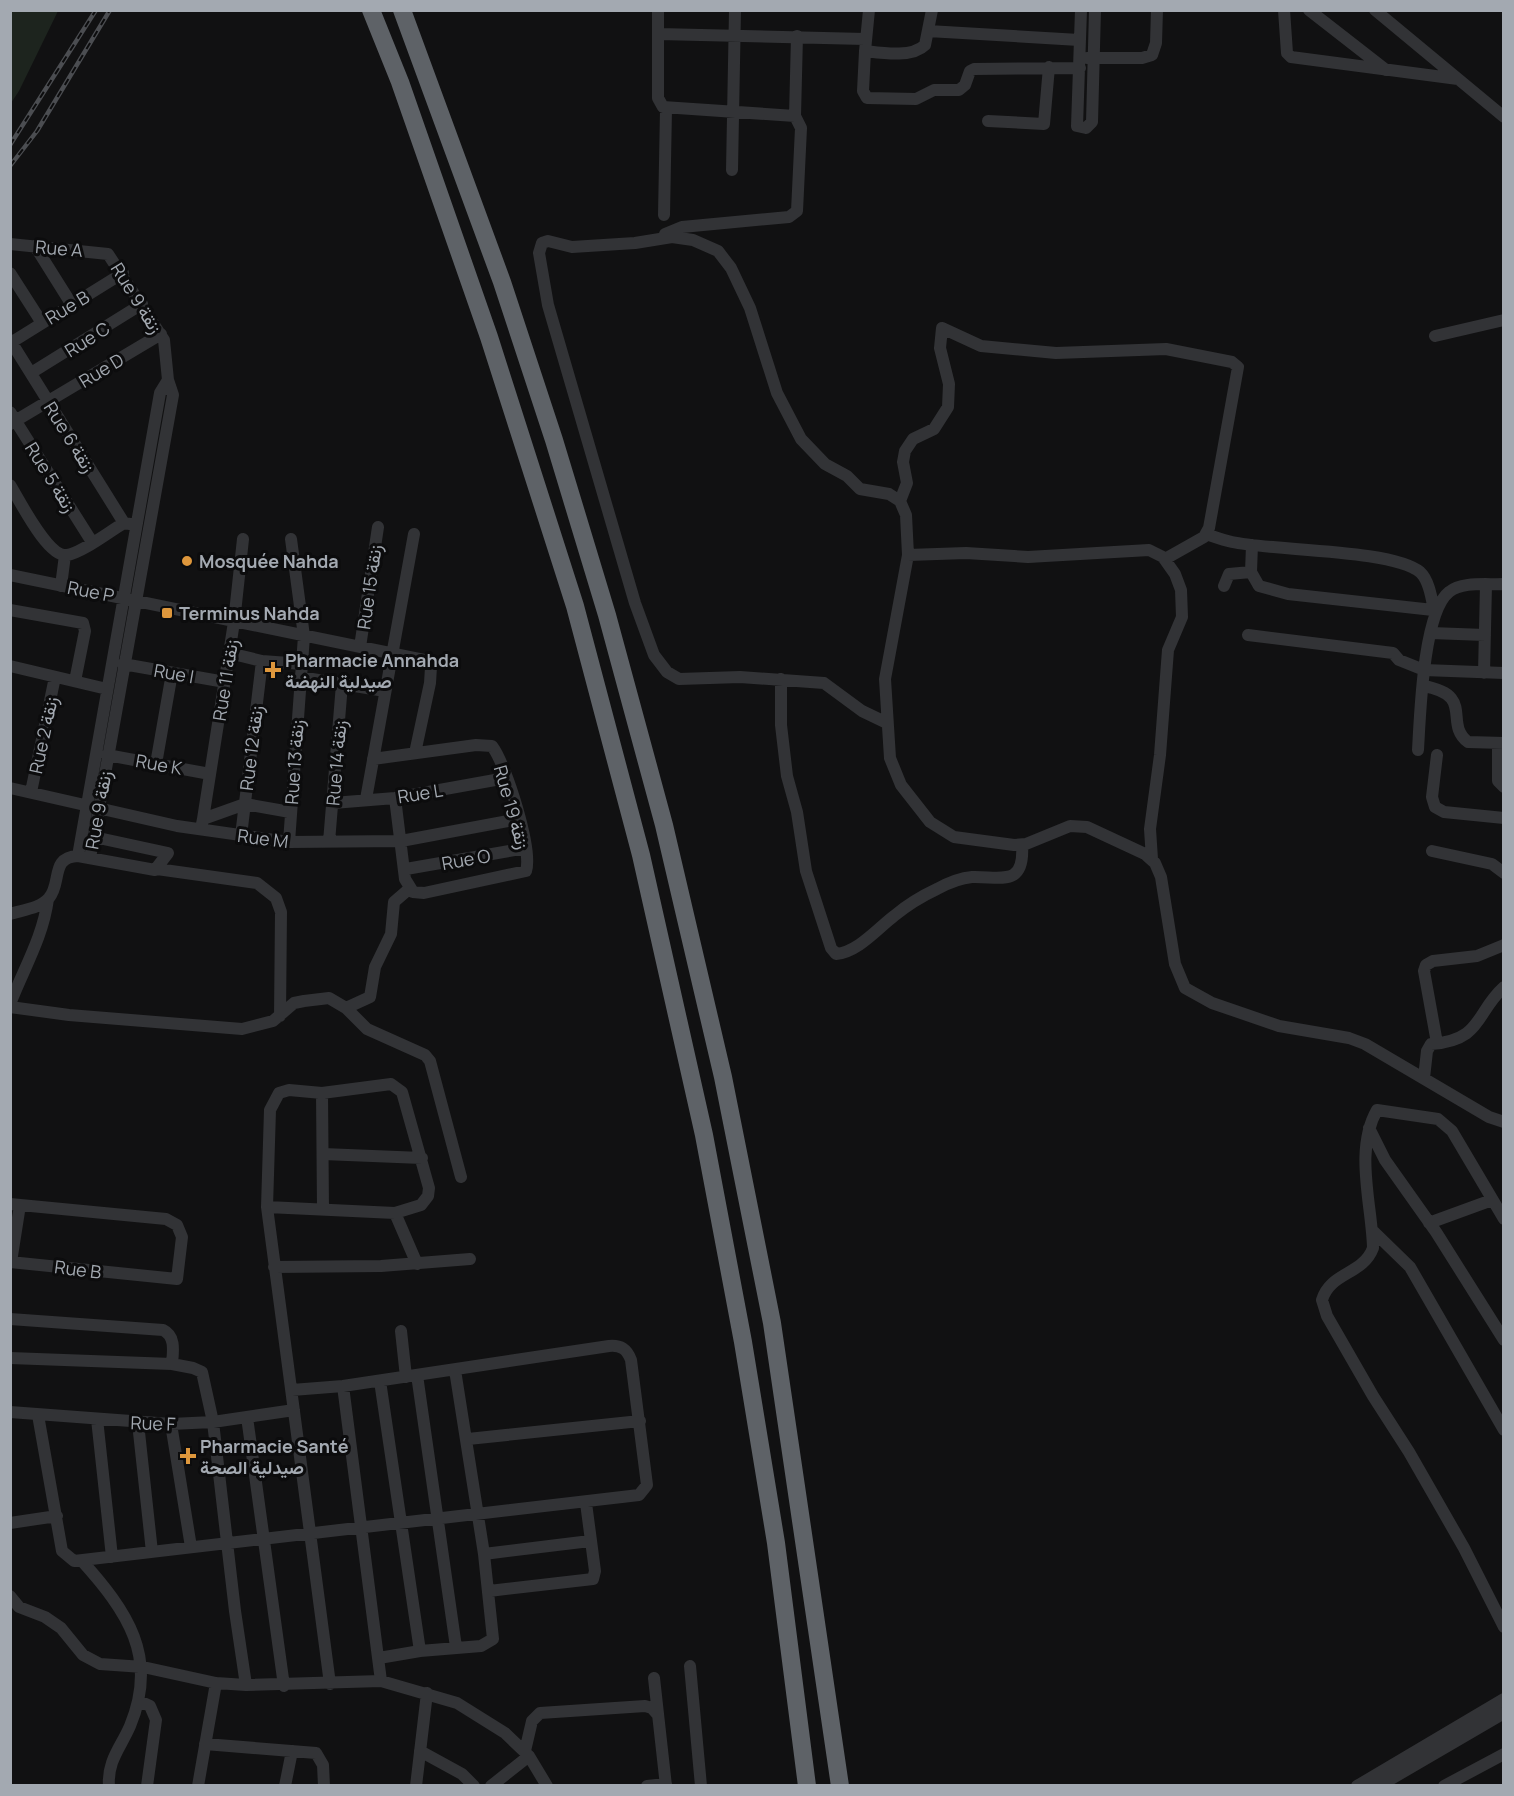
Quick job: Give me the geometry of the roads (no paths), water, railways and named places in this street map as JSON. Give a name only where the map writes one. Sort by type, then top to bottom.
[{"type":"highway","points":[[371,10],[400,82],[489,337],[575,606],[644,866],[704,1135],[743,1342],[776,1543],[807,1785]]},
{"type":"highway","points":[[402,10],[502,282],[554,440],[607,615],[664,825],[723,1077],[772,1323],[840,1784]]},
{"type":"street","points":[[658,10],[658,98],[660,105],[666,109],[795,116]]},
{"type":"street","points":[[732,170],[735,10]]},
{"type":"street","points":[[869,10],[863,91],[867,98],[916,99],[934,90],[963,89],[967,75],[974,69],[1049,68],[1080,63],[1093,58],[1142,58],[1152,55],[1156,43],[1156,10]]},
{"type":"street","points":[[659,34],[797,36],[914,51],[925,45],[932,10]]},
{"type":"street","points":[[1081,10],[1079,40],[1085,104],[1093,58],[1095,10]]},
{"type":"street","points":[[1284,10],[1288,56],[1458,79]]},
{"type":"street","points":[[1309,10],[1387,70]]},
{"type":"street","points":[[1379,12],[1503,117]]},
{"type":"street","points":[[928,31],[1079,40]]},
{"type":"street","points":[[797,36],[795,116],[801,128],[799,208],[795,214],[676,229],[662,237],[635,243],[572,247],[544,242],[539,250],[548,305],[635,603],[654,655],[667,672],[679,679],[781,679],[824,683],[862,711],[887,723]]},
{"type":"street","points":[[988,121],[1044,124],[1049,68]]},
{"type":"street","points":[[664,215],[666,109]]},
{"type":"street","points":[[693,240],[702,225]]},
{"type":"street","points":[[662,237],[693,240],[718,251],[731,268],[758,327],[777,393],[801,439],[825,464],[848,476],[860,489],[889,494],[900,501],[906,515],[908,555],[885,680],[890,758],[895,775],[930,822],[961,839],[1022,845],[1070,826],[1088,827],[1152,859]]},
{"type":"street","name":"Rue A","points":[[10,244],[108,254]]},
{"type":"street","points":[[36,246],[72,305]]},
{"type":"street","name":"Rue 9 زنقة","points":[[84,857],[93,806],[107,689],[130,599],[173,395],[168,380],[167,354],[161,334],[123,273],[108,254]]},
{"type":"street","points":[[10,273],[42,323]]},
{"type":"street","name":"Rue B","points":[[11,341],[123,273]]},
{"type":"street","name":"Rue C","points":[[31,373],[142,304]]},
{"type":"street","points":[[1435,336],[1503,320]]},
{"type":"street","points":[[900,501],[907,483],[903,462],[905,451],[913,439],[931,432],[938,425],[948,407],[950,392],[940,348],[942,329],[947,328],[981,346],[1032,351],[1166,349],[1232,362],[1238,367],[1213,510],[1206,534],[1165,559]]},
{"type":"street","name":"Rue D","points":[[12,419],[47,402],[161,334]]},
{"type":"street","name":"Rue 6 زنقة","points":[[11,341],[47,402],[130,524]]},
{"type":"street","name":"Rue 9 زنقة","points":[[84,857],[94,837],[93,806],[107,754],[123,664],[130,599],[130,524],[160,393],[168,380]]},
{"type":"street","name":"Rue 5 زنقة","points":[[12,419],[92,542]]},
{"type":"street","points":[[10,485],[48,545],[56,553],[65,555],[130,524]]},
{"type":"street","name":"Rue 15 زنقة","points":[[360,647],[378,527]]},
{"type":"street","points":[[366,799],[414,534]]},
{"type":"street","points":[[1206,534],[1252,545],[1360,556],[1405,564],[1421,573],[1434,613]]},
{"type":"street","name":"Rue 13 زنقة","points":[[289,842],[304,636],[291,538]]},
{"type":"street","name":"Rue 11 زنقة","points":[[202,824],[234,622],[243,539]]},
{"type":"street","points":[[1252,545],[1251,572],[1259,586],[1288,594],[1434,613]]},
{"type":"street","points":[[908,555],[966,553],[1028,558],[1149,550],[1165,559],[1170,564],[1181,590],[1182,617],[1168,650],[1160,754],[1150,829],[1152,859],[1165,892],[1175,964],[1185,987],[1212,1003],[1279,1026],[1349,1038],[1378,1050],[1502,1122]]},
{"type":"street","points":[[61,585],[65,555]]},
{"type":"street","points":[[1224,586],[1229,574],[1251,572]]},
{"type":"street","name":"Rue P","points":[[10,575],[393,653],[428,663],[431,667],[430,683],[415,753]]},
{"type":"street","points":[[1418,750],[1424,670],[1434,613],[1448,592],[1463,586],[1503,584]]},
{"type":"street","points":[[1484,673],[1486,585]]},
{"type":"street","points":[[10,610],[82,623],[85,631],[75,681]]},
{"type":"street","points":[[1431,633],[1485,635]]},
{"type":"street","points":[[1248,635],[1393,654],[1399,660],[1424,670],[1503,673]]},
{"type":"street","points":[[229,653],[342,684],[384,691]]},
{"type":"street","name":"Rue 12 زنقة","points":[[241,836],[262,661]]},
{"type":"street","name":"Rue I","points":[[123,664],[225,682]]},
{"type":"street","points":[[10,666],[107,689]]},
{"type":"street","points":[[156,764],[172,673]]},
{"type":"street","name":"Rue 2 زنقة","points":[[31,792],[55,677]]},
{"type":"street","points":[[781,679],[781,725],[787,776],[797,812],[806,871],[831,948],[836,954],[858,945],[895,915],[937,889],[961,879],[1002,880],[1009,877],[1022,861],[1022,845]]},
{"type":"street","name":"Rue 14 زنقة","points":[[329,842],[342,684]]},
{"type":"street","points":[[1423,686],[1444,692],[1453,699],[1460,733],[1468,742],[1501,743],[1498,780],[1503,787]]},
{"type":"street","name":"Rue 19 زنقة","points":[[410,889],[416,893],[424,893],[526,872],[526,848],[519,819],[494,748],[485,744],[415,753]]},
{"type":"street","points":[[373,759],[415,753]]},
{"type":"street","name":"Rue K","points":[[107,754],[210,774]]},
{"type":"street","points":[[1437,755],[1432,797],[1435,807],[1444,812],[1503,818]]},
{"type":"street","name":"Rue L","points":[[333,803],[396,798],[506,778]]},
{"type":"street","name":"Rue M","points":[[10,788],[93,806],[202,824],[241,836],[289,842],[401,841],[519,819]]},
{"type":"street","points":[[346,1008],[370,997],[375,967],[391,934],[394,902],[410,889],[405,879],[406,869],[396,798]]},
{"type":"street","points":[[202,824],[245,804],[290,812]]},
{"type":"street","points":[[94,837],[168,853],[153,869]]},
{"type":"street","name":"Rue O","points":[[406,869],[526,848]]},
{"type":"street","points":[[1432,851],[1492,864],[1503,873]]},
{"type":"street","points":[[280,1016],[281,912],[276,898],[256,883],[84,857],[67,857],[62,861],[48,899],[46,916],[33,954],[10,1005],[69,1015],[242,1029],[261,1026],[280,1016],[294,1003],[329,999],[346,1008],[367,1029],[425,1055],[430,1061],[461,1177]]},
{"type":"street","points":[[10,914],[39,905],[48,899]]},
{"type":"street","points":[[1437,1043],[1424,971],[1426,965],[1433,961],[1477,956],[1503,945]]},
{"type":"street","points":[[1424,1078],[1428,1047],[1431,1044],[1464,1035],[1478,1025],[1503,987]]},
{"type":"street","points":[[267,1207],[395,1213],[417,1207],[428,1196],[429,1188],[405,1096],[395,1085],[322,1093],[289,1090],[279,1093],[272,1102],[267,1207],[330,1684]]},
{"type":"street","points":[[322,1093],[323,1209]]},
{"type":"street","points":[[1503,1219],[1452,1131],[1438,1119],[1377,1110],[1369,1128],[1364,1157],[1373,1248],[1367,1260],[1331,1282],[1325,1292],[1323,1307],[1373,1396],[1434,1494],[1503,1627]]},
{"type":"street","points":[[1369,1128],[1385,1160],[1430,1223],[1503,1340]]},
{"type":"street","points":[[323,1154],[422,1158]]},
{"type":"street","points":[[1430,1223],[1492,1200]]},
{"type":"street","points":[[11,1262],[15,1204]]},
{"type":"street","name":"Rue B","points":[[11,1262],[177,1279],[182,1237],[173,1222],[150,1216],[15,1204]]},
{"type":"street","points":[[395,1213],[417,1264]]},
{"type":"street","points":[[1372,1230],[1410,1267],[1503,1430]]},
{"type":"street","points":[[274,1267],[417,1264],[471,1259]]},
{"type":"street","points":[[10,1319],[163,1330],[171,1335],[172,1364]]},
{"type":"street","points":[[401,1331],[412,1376],[438,1518],[456,1647]]},
{"type":"street","points":[[38,1415],[62,1551],[70,1560],[82,1561],[478,1512],[586,1503],[639,1495],[645,1490],[646,1478],[640,1421],[631,1360],[621,1346],[381,1381],[292,1390]]},
{"type":"street","points":[[10,1358],[172,1364],[202,1372],[213,1422],[246,1685]]},
{"type":"street","points":[[379,1658],[420,1651],[481,1646],[493,1639],[489,1591],[468,1439],[455,1370]]},
{"type":"street","points":[[381,1381],[420,1651]]},
{"type":"street","points":[[343,1386],[363,1527],[381,1681]]},
{"type":"street","name":"Rue F","points":[[10,1412],[171,1424],[213,1422],[294,1410]]},
{"type":"street","points":[[248,1417],[284,1686]]},
{"type":"street","points":[[97,1419],[112,1557]]},
{"type":"street","points":[[468,1439],[640,1421]]},
{"type":"street","points":[[138,1423],[152,1552]]},
{"type":"street","points":[[171,1424],[191,1547]]},
{"type":"street","points":[[489,1591],[591,1581],[595,1571],[586,1503]]},
{"type":"street","points":[[10,1523],[57,1516]]},
{"type":"street","points":[[484,1554],[590,1542]]},
{"type":"street","points":[[82,1561],[122,1608],[134,1636],[143,1667],[139,1701],[130,1727],[113,1757],[109,1785]]},
{"type":"street","points":[[10,1596],[19,1607],[45,1617],[61,1628],[90,1660],[100,1664],[143,1667],[216,1683],[284,1686],[381,1681],[427,1693],[477,1713],[494,1723],[527,1754],[548,1785]]},
{"type":"street","points":[[690,1666],[701,1785]]},
{"type":"street","points":[[647,1785],[666,1785],[654,1678]]},
{"type":"street","points":[[198,1785],[216,1683]]},
{"type":"street","points":[[416,1785],[427,1693]]},
{"type":"street","points":[[1357,1785],[1503,1700]]},
{"type":"street","points":[[139,1701],[150,1706],[156,1720],[147,1785]]},
{"type":"street","points":[[491,1785],[527,1754],[532,1721],[540,1713],[645,1706],[652,1708],[658,1715]]},
{"type":"street","points":[[1379,1785],[1503,1713]]},
{"type":"street","points":[[205,1744],[310,1751],[320,1756],[324,1785]]},
{"type":"street","points":[[285,1785],[292,1751]]},
{"type":"street","points":[[420,1751],[441,1760],[474,1785]]},
{"type":"street","points":[[1444,1785],[1503,1754]]},
{"type":"railway","points":[[10,145],[96,10]]},
{"type":"railway","points":[[10,166],[37,131],[110,10]]},
{"type":"place","name":"Mosquée Nahda","points":[[187,561]]},
{"type":"place","name":"Terminus Nahda","points":[[167,613]]},
{"type":"place","name":"Pharmacie Annahda صيدلية النهضة","points":[[273,670]]},
{"type":"place","name":"Pharmacie Santé صيدلية الصحة","points":[[188,1456]]}]
